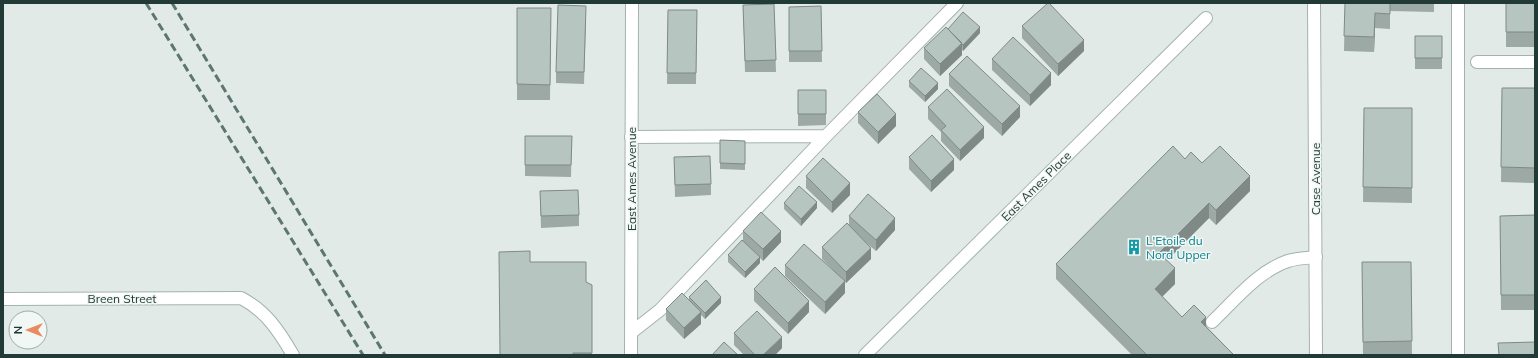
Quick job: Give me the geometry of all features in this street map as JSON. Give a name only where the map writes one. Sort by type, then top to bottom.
[{"type":"street","name":"East Ames Avenue","points":[[631,355],[632,3]]},
{"type":"street","points":[[632,332],[660,310],[826,136],[957,3]]},
{"type":"street","name":"Case Avenue","points":[[1314,3],[1316,355]]},
{"type":"street","points":[[1458,3],[1458,355]]},
{"type":"street","name":"East Ames Place","points":[[865,355],[1206,18]]},
{"type":"street","points":[[1477,62],[1535,62]]},
{"type":"street","points":[[631,137],[826,136]]},
{"type":"street","points":[[1212,322],[1253,283],[1272,269],[1289,260],[1316,257]]},
{"type":"street","name":"Breen Street","points":[[3,299],[241,298],[265,313],[277,327],[293,355]]},
{"type":"building","points":[[1048,3],[1084,40],[1058,64],[1022,26]]},
{"type":"building","points":[[1345,3],[1390,3],[1390,14],[1375,13],[1374,37],[1344,36]]},
{"type":"building","points":[[1506,3],[1535,3],[1535,32],[1506,32]]},
{"type":"building","points":[[774,4],[776,60],[745,61],[743,5]]},
{"type":"building","points":[[558,5],[586,6],[584,72],[556,72]]},
{"type":"building","points":[[821,6],[822,51],[789,51],[789,7]]},
{"type":"building","points":[[517,8],[551,8],[550,85],[517,84]]},
{"type":"building","points":[[668,10],[697,10],[696,73],[667,73]]},
{"type":"building","points":[[963,12],[980,27],[963,45],[948,29]]},
{"type":"building","points":[[946,27],[962,43],[940,64],[924,48]]},
{"type":"building","points":[[1415,36],[1442,36],[1442,58],[1415,58]]},
{"type":"building","points":[[1013,37],[1051,73],[1030,95],[992,59]]},
{"type":"building","points":[[967,56],[1020,106],[1002,124],[949,74]]},
{"type":"building","points":[[921,68],[938,83],[925,96],[909,81]]},
{"type":"building","points":[[1502,88],[1535,88],[1535,168],[1501,167]]},
{"type":"building","points":[[947,89],[984,127],[960,150],[941,130],[946,126],[928,107]]},
{"type":"building","points":[[798,90],[826,90],[826,114],[798,114]]},
{"type":"building","points":[[877,94],[896,114],[878,132],[858,112]]},
{"type":"building","points":[[1364,108],[1412,108],[1412,188],[1363,187]]},
{"type":"building","points":[[932,135],[954,159],[931,181],[909,157]]},
{"type":"building","points":[[525,136],[572,136],[571,165],[525,165]]},
{"type":"building","points":[[720,140],[745,141],[745,164],[720,163]]},
{"type":"building","name":"L'Etoile du Nord Upper","points":[[1173,146],[1185,159],[1191,152],[1202,163],[1220,146],[1250,176],[1216,210],[1209,203],[1159,253],[1175,268],[1155,289],[1182,317],[1194,305],[1206,317],[1201,322],[1234,355],[1147,355],[1056,264]]},
{"type":"building","points":[[710,156],[711,184],[675,185],[674,157]]},
{"type":"building","points":[[823,158],[850,183],[832,202],[806,176]]},
{"type":"building","points":[[799,186],[817,202],[801,219],[784,203]]},
{"type":"building","points":[[578,190],[579,215],[541,216],[540,191]]},
{"type":"building","points":[[868,194],[895,218],[876,240],[849,216]]},
{"type":"building","points":[[761,212],[781,231],[763,249],[743,231]]},
{"type":"building","points":[[1535,215],[1535,295],[1501,295],[1500,216]]},
{"type":"building","points":[[847,223],[871,248],[846,272],[822,247]]},
{"type":"building","points":[[742,240],[760,257],[745,272],[728,255]]},
{"type":"building","points":[[804,244],[845,281],[825,302],[785,265]]},
{"type":"building","points":[[530,251],[530,262],[586,262],[586,282],[592,285],[592,353],[573,353],[573,355],[500,355],[499,252]]},
{"type":"building","points":[[1362,262],[1411,262],[1412,341],[1363,342]]},
{"type":"building","points":[[775,267],[809,301],[788,323],[754,289]]},
{"type":"building","points":[[706,280],[721,297],[705,313],[689,297]]},
{"type":"building","points":[[682,293],[701,312],[684,328],[666,309]]},
{"type":"building","points":[[757,311],[782,337],[763,355],[755,355],[734,333]]},
{"type":"building","points":[[724,342],[738,355],[712,355]]},
{"type":"building","points":[[1535,342],[1535,355],[1499,355],[1498,343]]},
{"type":"railway","points":[[146,3],[363,355]]},
{"type":"railway","points":[[172,3],[385,355]]},
{"type":"place","name":"L'Etoile du Nord Upper","points":[[1134,247]]}]
